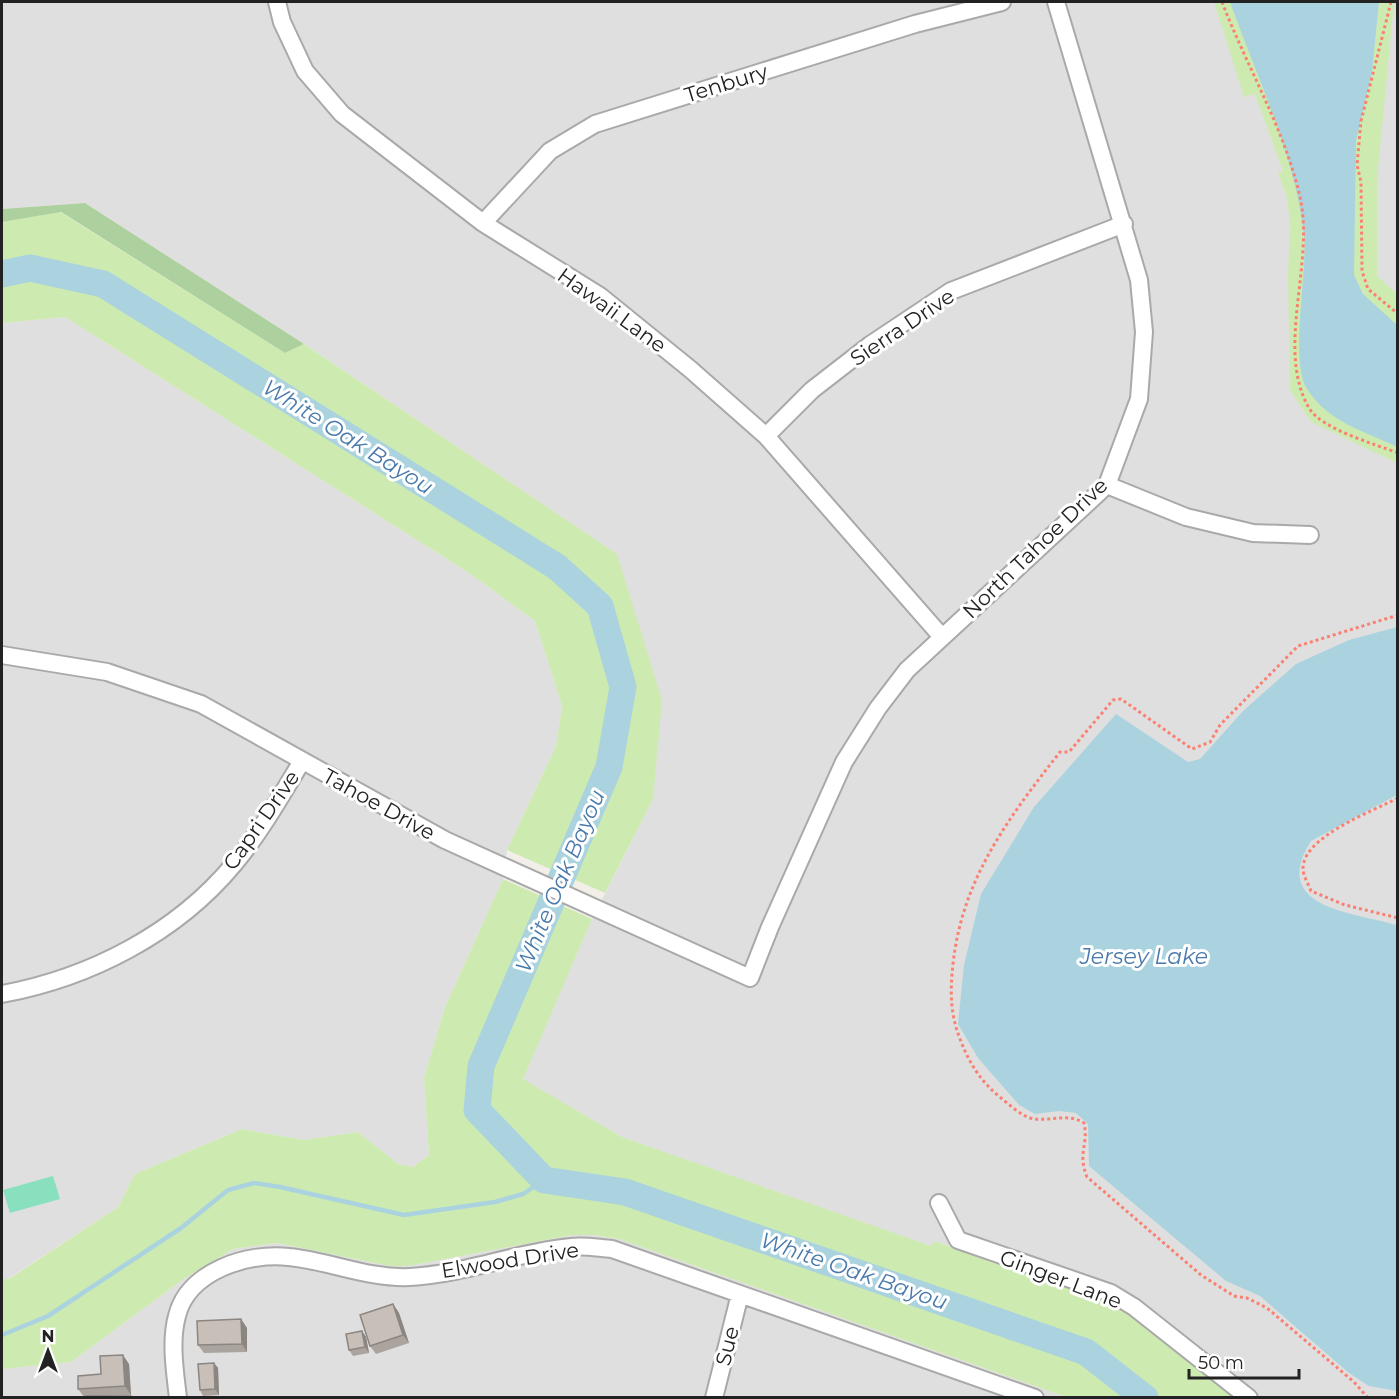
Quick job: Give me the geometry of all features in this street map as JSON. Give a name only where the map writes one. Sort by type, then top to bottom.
[{"type":"street","name":"Hawaii Lane","points":[[277,2],[282,22],[305,71],[342,114],[483,224],[600,296],[690,369],[766,436],[942,637]]},
{"type":"street","name":"Tenbury","points":[[483,224],[550,151],[595,124],[915,24],[1002,2]]},
{"type":"street","name":"North Tahoe Drive","points":[[750,978],[770,927],[844,762],[878,708],[907,670],[1107,485],[1139,399],[1144,332],[1139,280],[1056,2]]},
{"type":"street","name":"Sierra Drive","points":[[766,436],[812,390],[870,345],[951,291],[1124,224]]},
{"type":"street","points":[[1107,485],[1186,517],[1253,533],[1310,535]]},
{"type":"street","name":"Tahoe Drive","points":[[2,655],[106,672],[201,704],[445,840],[515,874],[750,978]]},
{"type":"street","name":"Capri Drive","points":[[2,994],[32,988],[108,961],[183,915],[234,865],[275,807],[302,761]]},
{"type":"street","name":"Ginger Lane","points":[[939,1203],[958,1240],[1111,1293],[1134,1307],[1249,1398]]},
{"type":"street","name":"Elwood Drive","points":[[177,1398],[174,1332],[177,1314],[187,1295],[211,1274],[240,1260],[266,1256],[290,1257],[382,1276],[412,1276],[572,1246],[612,1249],[1035,1398]]},
{"type":"street","name":"Sue","points":[[714,1398],[740,1294]]},
{"type":"path","points":[[1222,2],[1254,74],[1300,197],[1304,246],[1296,336],[1296,380],[1315,417],[1398,453]]},
{"type":"path","points":[[1391,2],[1360,121],[1357,165],[1361,182],[1362,272],[1368,289],[1398,314]]},
{"type":"path","points":[[1368,1398],[1354,1382],[1267,1308],[1247,1298],[1234,1296],[1201,1275],[1087,1177],[1081,1161],[1086,1134],[1084,1123],[1070,1118],[1028,1117],[978,1077],[965,1053],[953,1020],[950,994],[962,912],[997,839],[1030,789],[1060,752],[1069,752],[1079,744],[1113,700],[1121,699],[1192,749],[1199,747],[1210,742],[1220,725],[1298,646],[1398,615]]},
{"type":"path","points":[[1398,798],[1333,830],[1308,851],[1303,869],[1311,891],[1345,905],[1398,918]]},
{"type":"shaded area","points":[[2,2],[1397,2],[1397,1397],[1237,1397],[1099,1297],[935,1241],[932,1247],[622,1137],[522,1079],[592,919],[653,799],[617,554],[304,344],[85,203],[2,209]]},
{"type":"shaded area","points":[[65,317],[469,573],[535,621],[562,706],[556,746],[507,850],[503,879],[445,1007],[437,1034],[424,1078],[429,1155],[413,1167],[398,1164],[358,1132],[304,1140],[242,1129],[135,1174],[118,1207],[8,1279],[2,1279],[2,323]]},
{"type":"shaded area","points":[[572,1235],[594,1235],[619,1239],[1066,1397],[2,1398],[2,1369],[71,1362],[185,1278],[233,1249],[277,1243],[390,1266],[408,1266]]},
{"type":"green space","points":[[1214,2],[1394,2],[1377,180],[1377,276],[1397,294],[1397,463],[1311,422],[1290,390],[1288,274],[1290,223],[1287,198],[1278,173],[1283,171],[1255,94],[1244,97]]},
{"type":"green space","points":[[85,203],[304,344],[285,353],[61,212],[2,222],[2,209]]},
{"type":"green space","points":[[60,212],[285,353],[304,344],[617,554],[662,700],[653,799],[605,893],[507,850],[556,746],[562,706],[535,621],[469,573],[65,317],[2,323],[2,222]]},
{"type":"green space","points":[[503,879],[592,919],[523,1079],[622,1137],[931,1246],[935,1241],[1116,1305],[1237,1397],[1066,1397],[619,1239],[594,1235],[572,1235],[408,1266],[390,1266],[277,1243],[233,1249],[185,1278],[71,1362],[2,1369],[2,1279],[9,1279],[118,1207],[135,1174],[242,1129],[304,1140],[358,1132],[398,1164],[413,1167],[429,1155],[424,1078],[445,1007]]},
{"type":"green space","points":[[53,1176],[60,1199],[10,1213],[3,1190]]},
{"type":"water","points":[[1230,2],[1379,2],[1372,72],[1356,141],[1354,275],[1363,294],[1397,325],[1397,447],[1336,418],[1325,410],[1307,389],[1302,376],[1299,337],[1305,251],[1300,206],[1274,117]]},
{"type":"water","name":"Jersey Lake","points":[[1397,627],[1397,795],[1311,841],[1301,863],[1300,881],[1308,894],[1321,903],[1359,916],[1397,925],[1397,1391],[1369,1386],[1349,1373],[1260,1296],[1226,1281],[1089,1166],[1088,1124],[1076,1113],[1059,1111],[1035,1114],[1019,1105],[978,1058],[958,1024],[964,965],[981,894],[1034,807],[1116,714],[1188,762],[1200,759],[1243,711],[1296,664],[1349,640]]},
{"type":"building","points":[[393,1304],[403,1335],[370,1346],[360,1315]]},
{"type":"building","points":[[241,1319],[242,1344],[198,1345],[197,1321]]},
{"type":"building","points":[[362,1331],[365,1347],[349,1350],[346,1334]]},
{"type":"building","points":[[123,1355],[125,1386],[78,1389],[78,1376],[101,1374],[100,1356]]},
{"type":"building","points":[[214,1363],[215,1389],[200,1390],[198,1364]]},
{"type":"building","points":[[86,1396],[131,1396],[132,1398],[86,1398]]},
{"type":"waterway","name":"White Oak Bayou","points":[[2,274],[30,268],[103,284],[557,567],[600,606],[623,687],[609,767],[481,1066],[477,1110],[544,1180],[625,1192],[1086,1352],[1145,1398]]},
{"type":"waterway","points":[[2,1335],[48,1316],[181,1228],[228,1190],[254,1183],[404,1215],[495,1202],[523,1194],[544,1180]]}]
